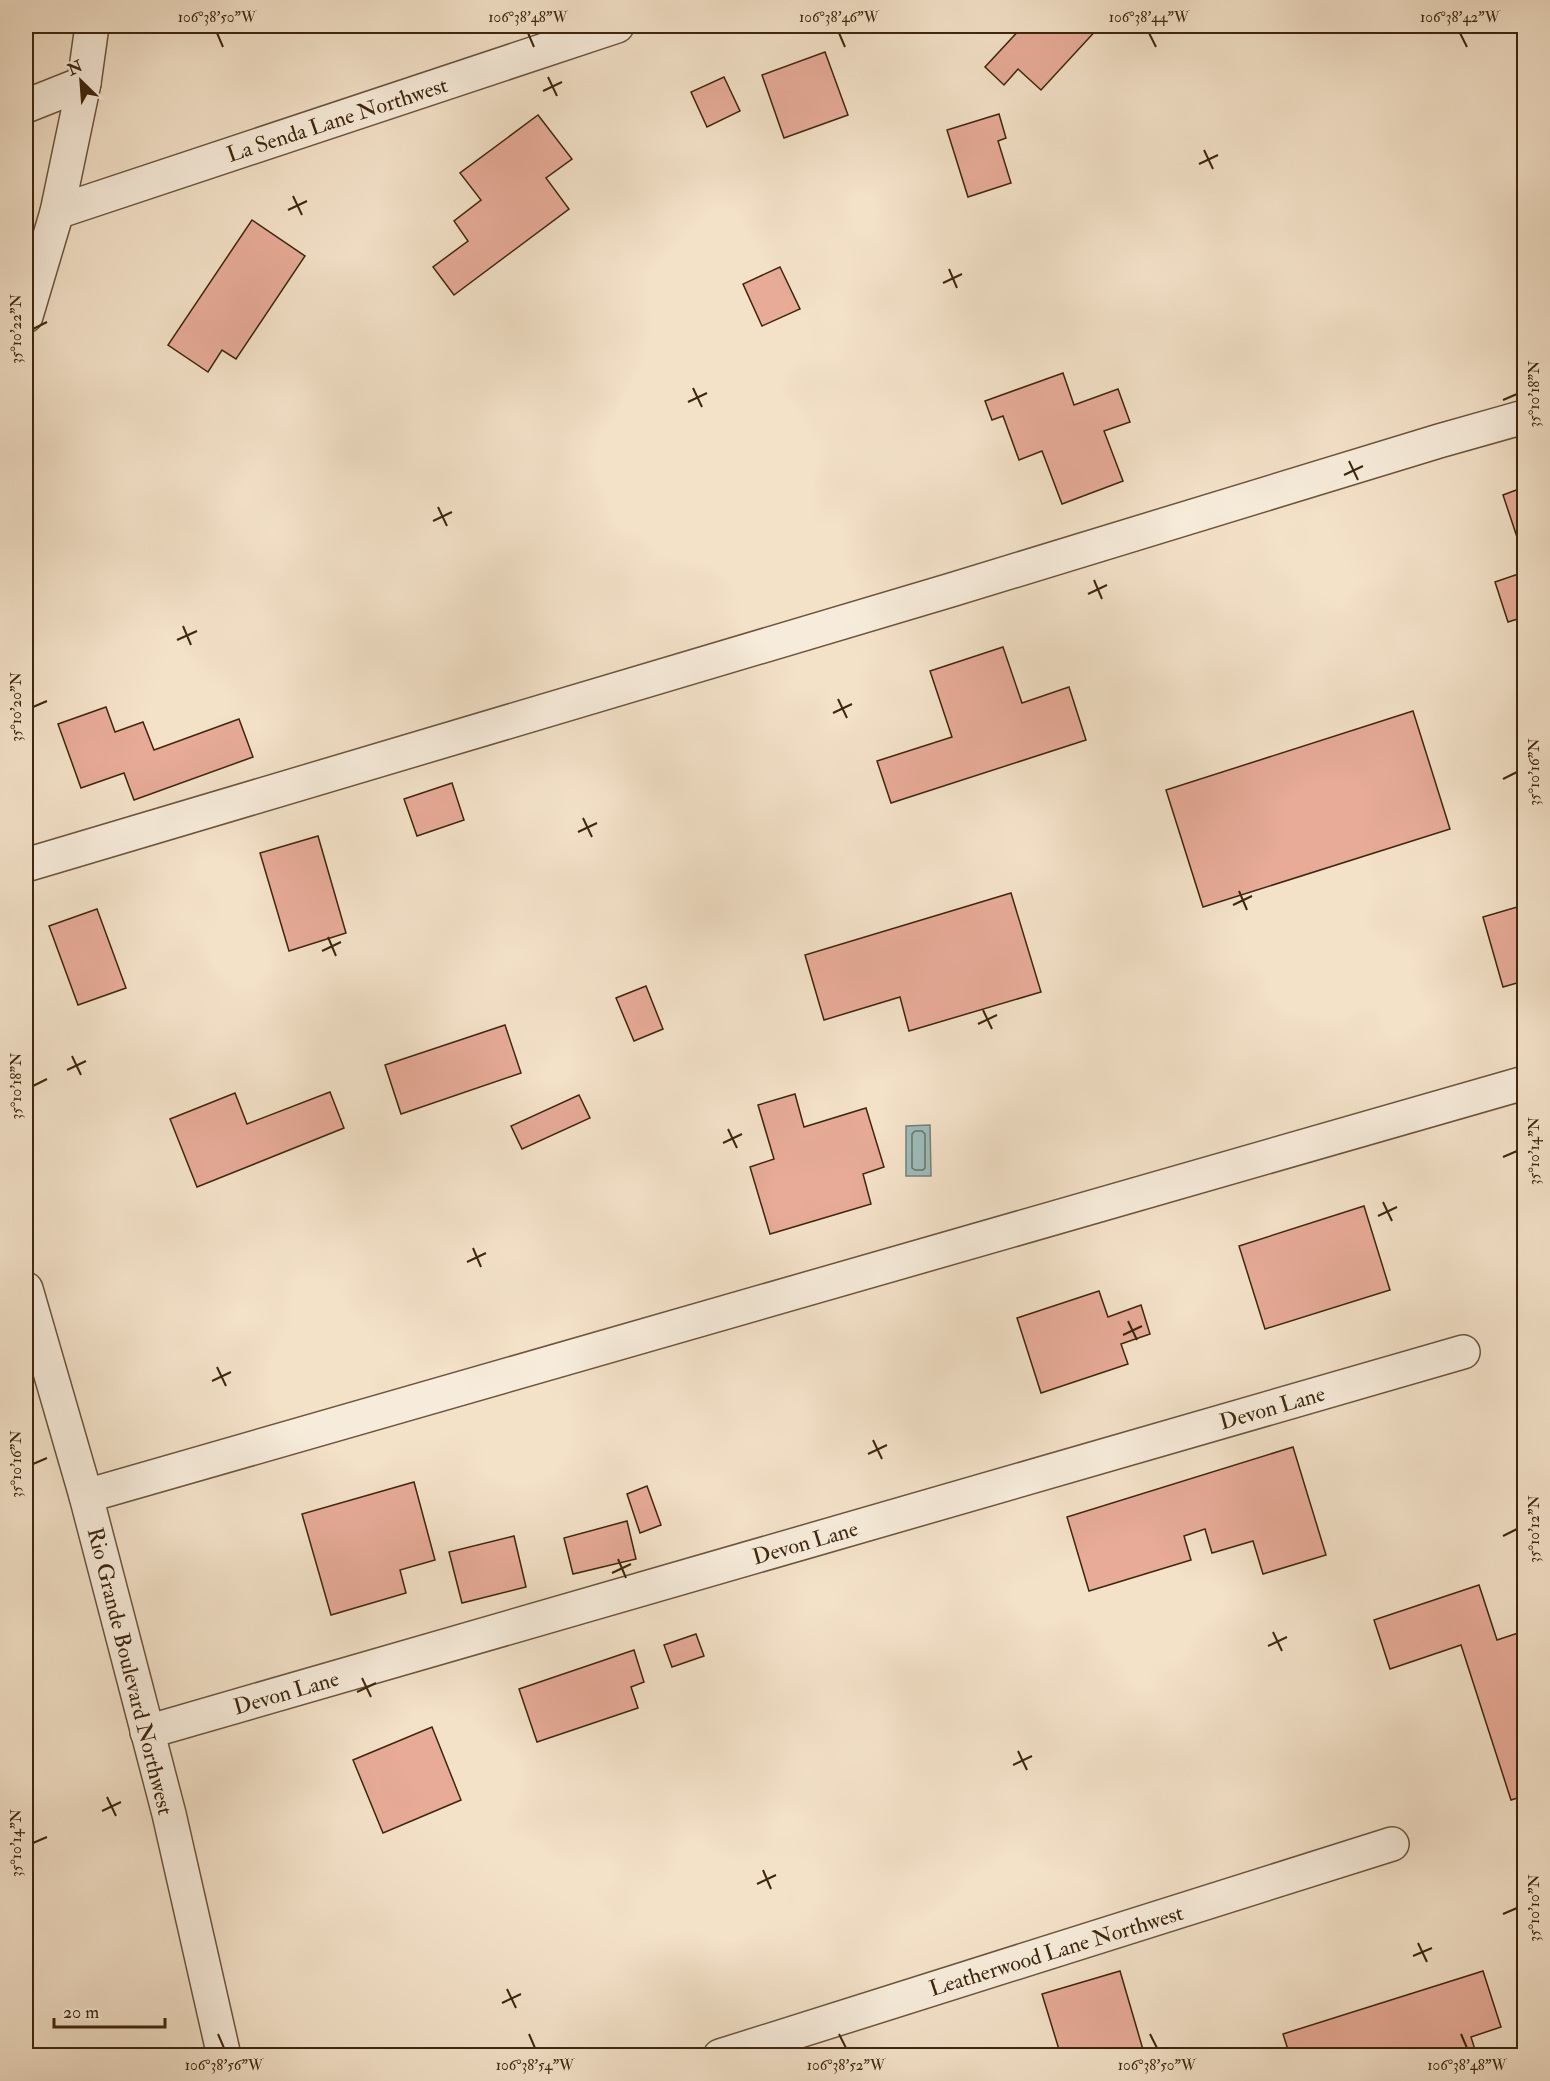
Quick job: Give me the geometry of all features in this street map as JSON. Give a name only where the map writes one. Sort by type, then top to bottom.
[{"type":"street","points":[[26,316],[57,212],[84,83],[92,26]]},
{"type":"street","name":"La Senda Lane Northwest","points":[[57,212],[617,26]]},
{"type":"street","points":[[26,106],[84,83]]},
{"type":"street","points":[[26,865],[1524,417]]},
{"type":"street","points":[[86,1496],[1524,1083]]},
{"type":"street","name":"Rio Grande Boulevard Northwest","points":[[26,1289],[86,1496],[169,1814],[224,2055]]},
{"type":"street","name":"Devon Lane","points":[[147,1732],[1463,1352]]},
{"type":"street","name":"Leatherwood Lane Northwest","points":[[720,2055],[1392,1844]]},
{"type":"water","points":[[930,1125],[931,1176],[906,1176],[906,1126]]},
{"type":"building","points":[[1023,26],[1100,26],[1041,90],[1018,69],[1004,85],[985,67]]},
{"type":"building","points":[[825,52],[848,115],[784,138],[762,75]]},
{"type":"building","points":[[724,77],[740,111],[707,127],[691,92]]},
{"type":"building","points":[[999,114],[1006,138],[998,141],[1011,183],[968,197],[947,130]]},
{"type":"building","points":[[538,115],[572,159],[546,178],[569,209],[454,295],[433,267],[468,241],[454,221],[481,200],[460,173]]},
{"type":"building","points":[[252,220],[305,256],[236,359],[222,350],[208,372],[168,345]]},
{"type":"building","points":[[780,267],[800,309],[762,326],[743,284]]},
{"type":"building","points":[[1063,373],[1074,405],[1118,389],[1130,422],[1104,431],[1123,481],[1062,504],[1042,451],[1019,460],[1003,416],[992,420],[985,401]]},
{"type":"building","points":[[1524,487],[1524,558],[1503,495]]},
{"type":"building","points":[[1524,572],[1524,617],[1508,622],[1495,582]]},
{"type":"building","points":[[1003,647],[1022,703],[1069,687],[1086,740],[891,803],[877,761],[952,737],[930,671]]},
{"type":"building","points":[[106,707],[115,732],[143,722],[154,750],[239,719],[253,757],[134,800],[124,773],[81,788],[58,724]]},
{"type":"building","points":[[1413,711],[1450,829],[1203,907],[1166,790]]},
{"type":"building","points":[[452,783],[464,820],[417,836],[404,799]]},
{"type":"building","points":[[318,836],[346,933],[289,951],[260,853]]},
{"type":"building","points":[[1011,893],[1041,992],[909,1031],[900,997],[824,1020],[805,955]]},
{"type":"building","points":[[1524,905],[1524,981],[1503,987],[1483,917]]},
{"type":"building","points":[[97,909],[126,988],[78,1005],[49,926]]},
{"type":"building","points":[[646,986],[663,1029],[634,1041],[616,998]]},
{"type":"building","points":[[505,1025],[521,1073],[401,1114],[385,1065]]},
{"type":"building","points":[[330,1092],[344,1128],[197,1187],[170,1119],[235,1093],[247,1124]]},
{"type":"building","points":[[795,1094],[804,1127],[866,1108],[884,1167],[863,1174],[871,1204],[770,1234],[750,1167],[774,1159],[758,1105]]},
{"type":"building","points":[[579,1095],[590,1118],[522,1149],[511,1126]]},
{"type":"building","points":[[1364,1206],[1390,1290],[1265,1329],[1239,1246]]},
{"type":"building","points":[[1099,1291],[1108,1317],[1141,1305],[1150,1334],[1121,1344],[1128,1364],[1041,1393],[1017,1318]]},
{"type":"building","points":[[1293,1447],[1326,1555],[1263,1574],[1253,1541],[1212,1553],[1205,1529],[1184,1536],[1191,1560],[1089,1591],[1067,1517]]},
{"type":"building","points":[[414,1482],[435,1560],[400,1570],[406,1593],[331,1615],[302,1514]]},
{"type":"building","points":[[647,1486],[661,1525],[640,1533],[627,1494]]},
{"type":"building","points":[[627,1521],[636,1559],[573,1574],[564,1538]]},
{"type":"building","points":[[514,1536],[526,1587],[462,1603],[449,1552]]},
{"type":"building","points":[[1479,1585],[1497,1640],[1524,1631],[1524,1796],[1511,1800],[1461,1645],[1390,1669],[1374,1620]]},
{"type":"building","points":[[696,1634],[704,1656],[672,1667],[664,1645]]},
{"type":"building","points":[[634,1650],[644,1682],[631,1687],[638,1708],[537,1742],[519,1689]]},
{"type":"building","points":[[432,1727],[461,1800],[383,1833],[353,1760]]},
{"type":"building","points":[[1120,1971],[1144,2053],[1136,2056],[1061,2056],[1042,1994]]},
{"type":"building","points":[[1483,1971],[1501,2027],[1471,2037],[1477,2056],[1290,2056],[1283,2034]]}]
